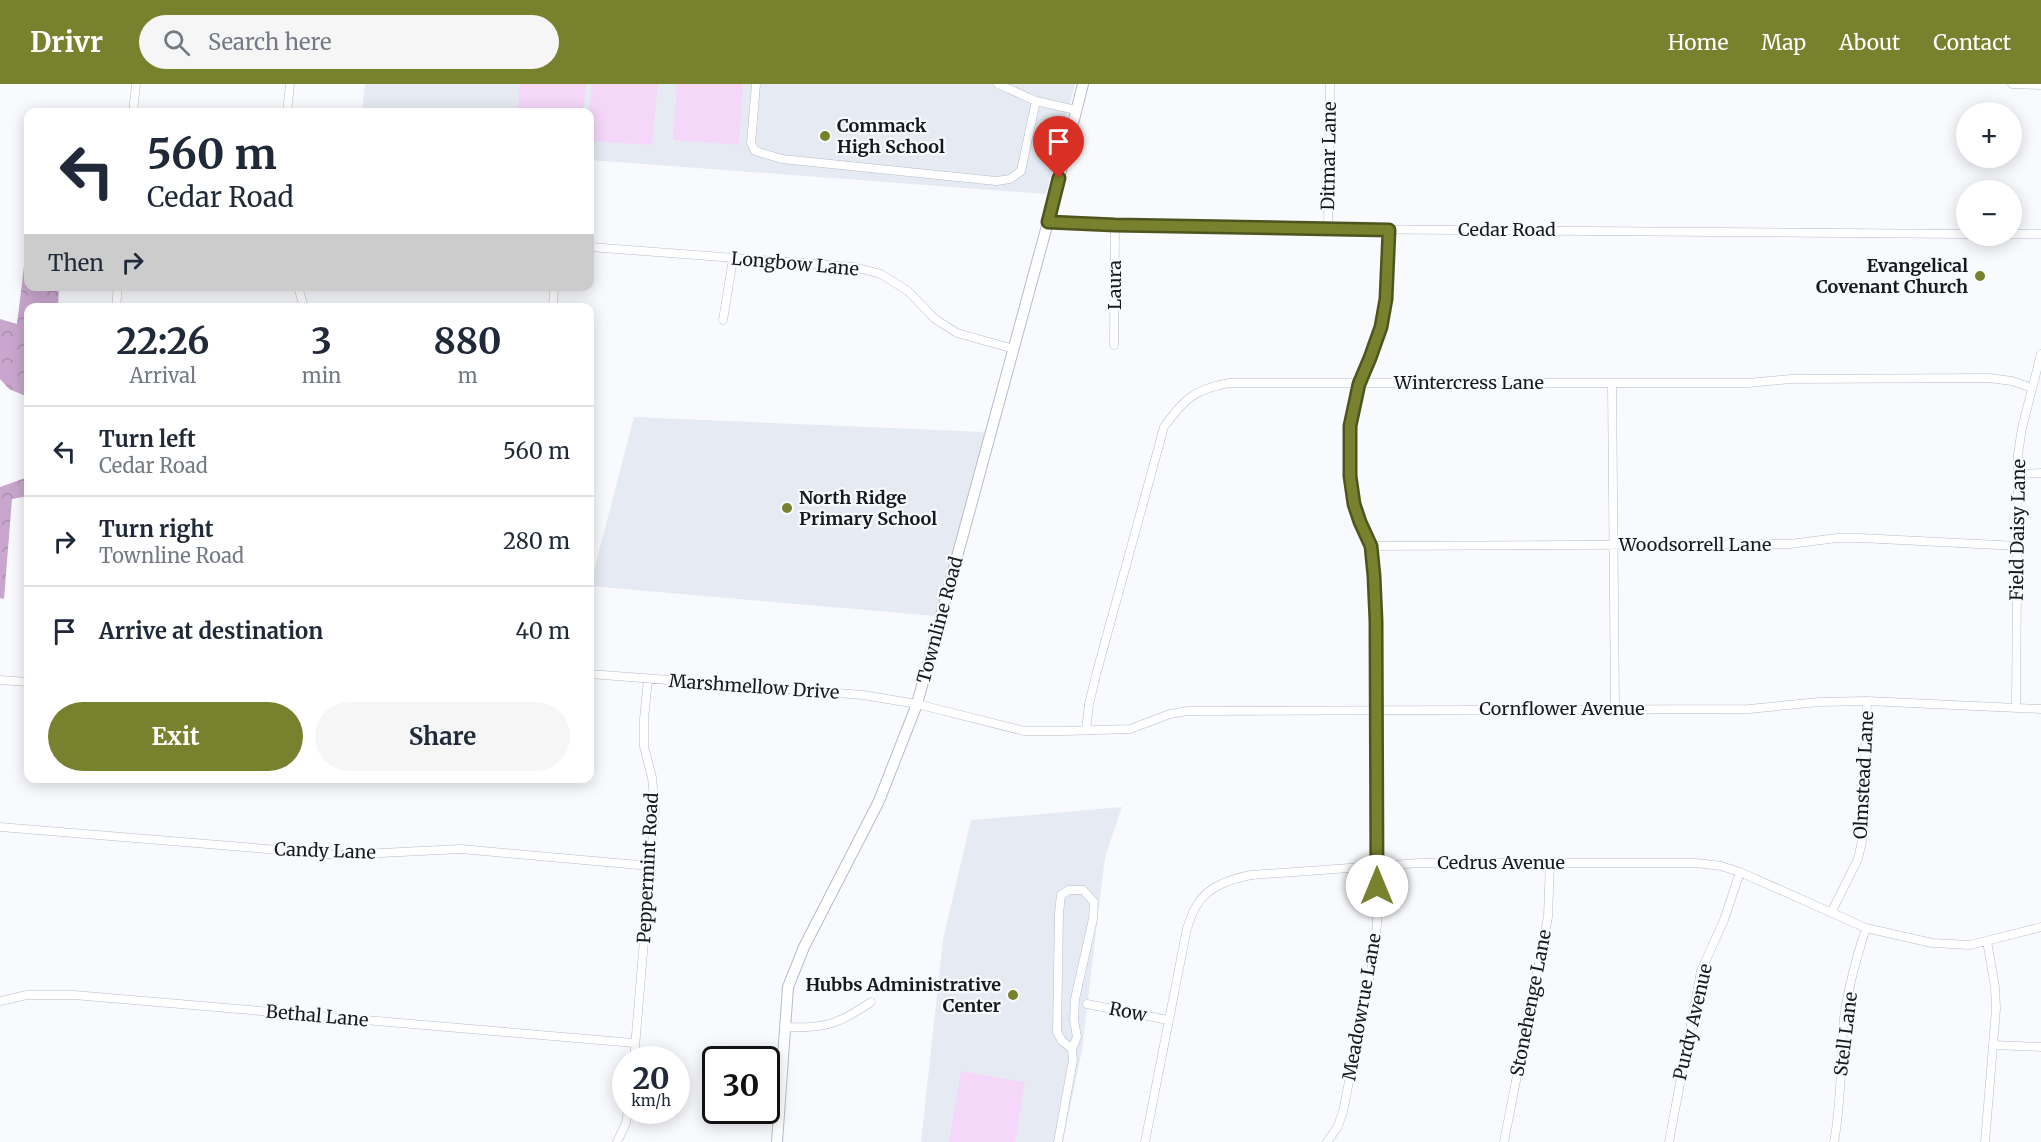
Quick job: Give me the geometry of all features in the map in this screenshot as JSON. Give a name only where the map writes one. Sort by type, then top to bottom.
[{"type":"main road","name":"Townline Road","points":[[777,1142],[788,987],[804,947],[879,801],[917,704],[1014,350],[1083,84]]},
{"type":"street","points":[[133,108],[136,84]]},
{"type":"street","points":[[287,108],[290,84]]},
{"type":"street","points":[[756,84],[751,143],[755,151],[782,159],[996,182],[1010,179],[1021,171],[1036,100]]},
{"type":"street","points":[[998,84],[1015,87],[1036,100],[1076,110]]},
{"type":"street","name":"Ditmar Lane","points":[[1328,229],[1330,84]]},
{"type":"street","points":[[2012,84],[2041,85]]},
{"type":"street","name":"Cedar Road","points":[[1048,222],[1389,230],[1956,234]]},
{"type":"street","name":"Laura","points":[[1114,345],[1115,225]]},
{"type":"street","name":"Meadowrue Lane","points":[[1327,1142],[1337,1128],[1343,1112],[1375,949],[1376,621],[1371,546],[1354,504],[1350,476],[1350,426],[1359,384],[1381,327],[1386,299],[1389,230]]},
{"type":"street","points":[[2022,234],[2041,234]]},
{"type":"street","name":"Longbow Lane","points":[[594,247],[854,267],[881,274],[908,291],[935,319],[957,333],[1014,350]]},
{"type":"street","points":[[723,320],[733,259]]},
{"type":"street","name":"Field Daisy Lane","points":[[2016,708],[2018,474],[2022,428],[2041,354]]},
{"type":"street","name":"Wintercress Lane","points":[[1086,730],[1096,675],[1164,427],[1178,408],[1193,394],[1208,387],[1229,383],[1748,383],[1791,379],[1989,378],[2012,381],[2032,388]]},
{"type":"street","points":[[1612,383],[1615,708]]},
{"type":"street","points":[[2018,474],[2041,473]]},
{"type":"street","name":"Woodsorrell Lane","points":[[1371,546],[1790,544],[1837,538],[2018,546]]},
{"type":"street","name":"Marshmellow Drive","points":[[594,674],[863,695],[917,704],[1024,731],[1086,730]]},
{"type":"street","name":"Peppermint Road","points":[[634,1043],[642,976],[655,810],[652,777],[644,747],[648,679]]},
{"type":"street","points":[[0,680],[24,682]]},
{"type":"street","name":"Cornflower Avenue","points":[[1086,730],[1130,729],[1170,714],[1188,711],[1749,709],[1819,702],[1867,701],[2041,709]]},
{"type":"street","name":"Olmstead Lane","points":[[1831,914],[1858,858],[1862,841],[1867,701]]},
{"type":"street","name":"Candy Lane","points":[[0,827],[340,855],[461,849],[650,866]]},
{"type":"street","name":"Cedrus Avenue","points":[[1148,1141],[1168,1020],[1187,928],[1197,905],[1211,890],[1230,880],[1251,875],[1419,863],[1696,863],[1720,866],[1740,872],[1866,928],[1932,943],[1961,945],[1987,942],[2041,927]]},
{"type":"street","name":"Stonehenge Lane","points":[[1504,1142],[1548,917],[1550,863]]},
{"type":"street","name":"Purdy Avenue","points":[[1669,1142],[1701,971],[1724,920],[1740,872]]},
{"type":"street","points":[[1058,1142],[1073,1060],[1072,1049],[1077,1037],[1074,1020],[1075,999],[1093,919],[1094,902],[1083,890],[1069,890],[1061,895],[1059,913],[1057,1032],[1062,1041],[1072,1049]]},
{"type":"street","name":"Stell Lane","points":[[1834,1142],[1845,1016],[1866,928]]},
{"type":"street","points":[[1985,1142],[1994,1045],[1995,987],[1987,942]]},
{"type":"street","name":"Bethal Lane","points":[[0,1002],[27,995],[74,995],[634,1043]]},
{"type":"street","points":[[785,1027],[810,1028],[833,1024],[871,1002]]},
{"type":"street","name":"Row","points":[[1087,1004],[1168,1020]]},
{"type":"street","points":[[1994,1045],[2041,1047]]},
{"type":"street","points":[[617,1142],[626,1124]]},
{"type":"shaded area","name":"Commack High School","points":[[365,84],[1075,84],[1046,194],[594,160],[594,108],[362,108]]},
{"type":"shaded area","points":[[520,84],[586,84],[583,108],[518,108]]},
{"type":"shaded area","points":[[592,84],[658,84],[652,145],[594,141],[594,108],[589,108]]},
{"type":"shaded area","points":[[677,84],[743,84],[739,145],[673,140]]},
{"type":"shaded area","name":"North Ridge Primary School","points":[[634,417],[985,432],[935,616],[594,586],[594,571]]},
{"type":"shaded area","name":"Hubbs Administrative Center","points":[[1122,807],[1105,857],[1082,1050],[1063,1142],[921,1142],[943,939],[971,820]]},
{"type":"shaded area","points":[[961,1071],[1025,1082],[1015,1142],[949,1142]]},
{"type":"green space","points":[[24,266],[24,291],[59,291],[58,303],[24,303],[24,395],[9,389],[0,379],[0,319],[17,324]]},
{"type":"green space","points":[[24,478],[24,497],[12,499],[4,599],[0,598],[0,487]]},
{"type":"place","name":"Commack High School","points":[[825,136]]},
{"type":"place","name":"Evangelical Covenant Church","points":[[1980,276]]},
{"type":"place","name":"North Ridge Primary School","points":[[787,508]]},
{"type":"place","name":"Hubbs Administrative Center","points":[[1013,995]]},
{"type":"route","points":[[1059,178],[1048,222],[1389,230],[1389,265],[1381,327],[1359,384],[1350,426],[1350,476],[1354,504],[1371,546],[1374,576],[1377,886]]}]
